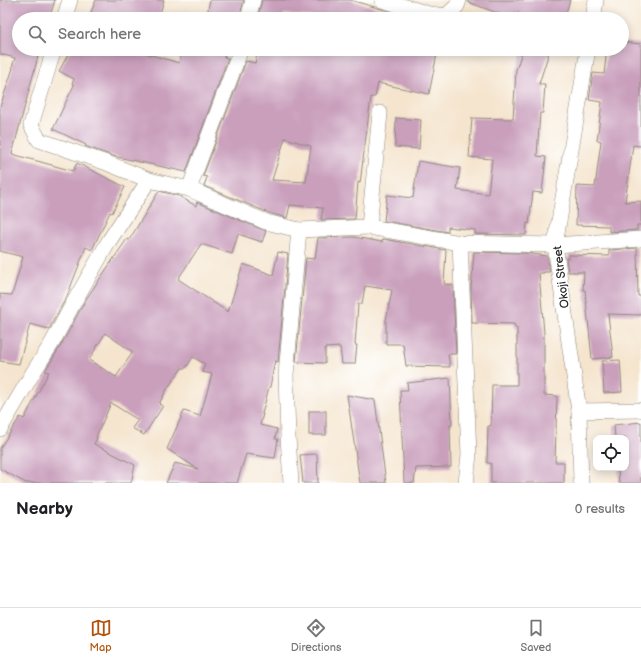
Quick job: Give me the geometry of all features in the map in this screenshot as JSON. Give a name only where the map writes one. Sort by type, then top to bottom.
[{"type":"street","points":[[66,12],[70,0]]},
{"type":"street","points":[[250,12],[253,0]]},
{"type":"street","points":[[382,0],[422,12]]},
{"type":"street","points":[[450,12],[457,6],[459,0]]},
{"type":"street","points":[[594,12],[596,0]]},
{"type":"street","points":[[52,56],[31,125],[39,140],[107,163],[149,180],[190,188],[266,222],[299,230],[369,227],[460,243],[555,245],[641,239]]},
{"type":"street","points":[[190,188],[238,56]]},
{"type":"street","name":"Okoji Street","points":[[581,483],[579,411],[555,245],[587,56]]},
{"type":"street","points":[[369,227],[380,113]]},
{"type":"street","points":[[0,429],[34,370],[52,343],[110,241],[149,180]]},
{"type":"street","points":[[291,483],[286,375],[299,230]]},
{"type":"street","points":[[460,243],[469,454],[466,483]]},
{"type":"street","points":[[579,411],[641,410]]},
{"type":"building","points":[[0,0],[55,0],[51,12],[12,12],[12,56],[38,56],[12,154],[73,171],[77,163],[125,187],[112,213],[110,212],[92,250],[86,247],[67,296],[49,329],[30,324],[19,364],[0,361],[0,294],[12,295],[23,257],[0,251],[0,107],[15,58],[0,54]]},
{"type":"building","points":[[96,0],[164,0],[160,12],[91,12]]},
{"type":"building","points":[[210,0],[244,0],[241,12],[207,12]]},
{"type":"building","points":[[262,0],[350,0],[392,12],[259,12]]},
{"type":"building","points":[[468,0],[570,0],[566,12],[494,12],[468,2]]},
{"type":"building","points":[[629,43],[641,44],[641,146],[633,145],[625,202],[641,201],[641,225],[637,225],[637,230],[609,232],[609,226],[576,225],[577,186],[595,187],[601,141],[597,140],[602,102],[589,100],[593,73],[604,74],[606,56],[629,56]]},
{"type":"building","points":[[67,56],[155,56],[179,63],[180,56],[224,56],[228,58],[186,172],[113,156],[85,146],[86,145],[53,129],[74,85],[72,84],[74,79],[59,71]]},
{"type":"building","points":[[256,56],[437,56],[429,94],[378,83],[375,97],[371,97],[360,183],[358,182],[355,219],[321,220],[323,208],[290,205],[287,218],[269,213],[204,186],[207,177],[203,176],[246,61],[255,63]],"holes":[[[285,138],[311,146],[306,182],[272,180]]]},
{"type":"building","points":[[521,56],[548,56],[539,84],[545,84],[543,113],[540,113],[537,156],[546,157],[542,193],[533,192],[526,235],[475,234],[475,230],[448,227],[448,232],[384,221],[387,195],[413,198],[418,161],[460,168],[457,190],[488,194],[492,159],[469,157],[472,118],[513,119],[516,70]]},
{"type":"building","points":[[396,118],[421,120],[419,149],[395,147]]},
{"type":"building","points":[[159,191],[179,196],[196,206],[197,202],[266,231],[262,242],[238,234],[232,254],[201,244],[178,279],[228,312],[243,264],[273,275],[278,252],[288,254],[278,362],[275,361],[260,425],[277,429],[275,439],[278,439],[275,458],[246,454],[237,483],[166,483],[175,463],[198,469],[167,449],[184,411],[200,416],[206,396],[212,374],[202,372],[205,364],[193,357],[186,368],[182,368],[167,389],[159,404],[163,406],[144,435],[132,428],[138,420],[111,403],[94,444],[135,465],[131,483],[26,483],[0,469],[0,448],[20,417],[24,419],[49,372],[45,371],[86,299],[127,239],[129,240]],"holes":[[[105,333],[133,352],[116,377],[89,360]]]},
{"type":"building","points":[[354,237],[382,242],[383,239],[446,250],[444,284],[453,285],[456,354],[448,354],[450,367],[406,366],[403,344],[386,344],[386,320],[392,290],[365,286],[362,304],[358,304],[355,364],[342,364],[340,347],[325,348],[325,363],[296,362],[306,258],[315,259],[318,238]]},
{"type":"building","points":[[637,248],[638,296],[641,296],[641,315],[608,314],[613,357],[592,359],[585,290],[583,290],[584,272],[568,272],[566,258],[569,258],[569,255],[609,256],[609,250]]},
{"type":"building","points":[[474,252],[525,253],[547,256],[550,272],[539,273],[544,333],[544,395],[557,396],[555,462],[564,462],[564,483],[491,483],[491,463],[487,463],[488,426],[491,426],[492,385],[517,385],[517,328],[515,328],[514,324],[472,323],[471,289]]},
{"type":"building","points":[[620,360],[622,392],[604,393],[602,361]]},
{"type":"building","points":[[450,378],[452,425],[450,425],[451,467],[416,468],[414,483],[404,483],[400,390],[408,390],[407,383]]},
{"type":"building","points":[[347,395],[375,400],[386,483],[360,483]]},
{"type":"building","points":[[309,411],[326,411],[326,435],[309,435]]},
{"type":"building","points":[[641,422],[641,483],[619,483],[618,471],[629,471],[629,435],[615,435],[614,425]]},
{"type":"building","points":[[317,454],[318,483],[303,483],[300,455]]}]
